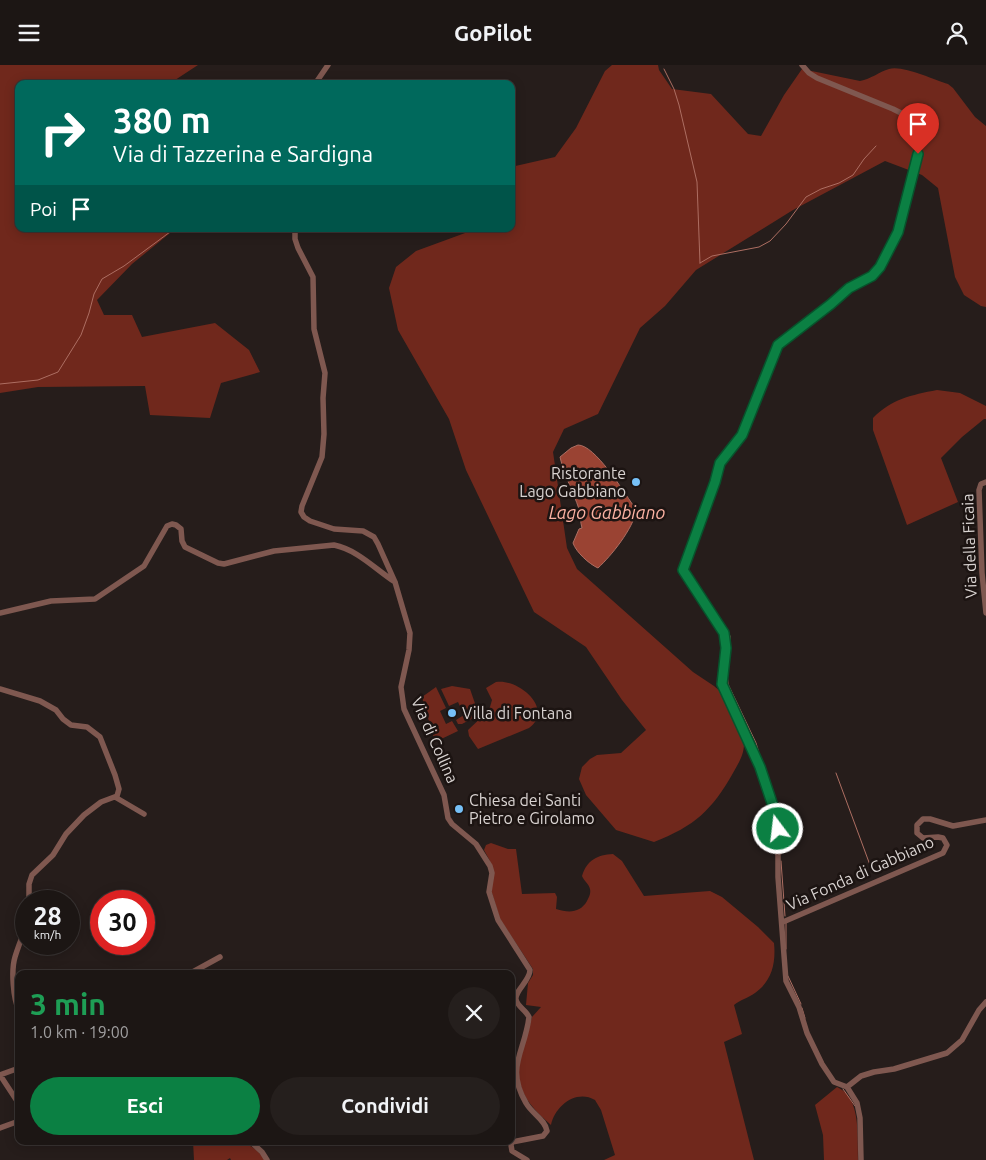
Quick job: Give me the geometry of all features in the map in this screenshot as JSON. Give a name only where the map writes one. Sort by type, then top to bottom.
[{"type":"street","points":[[318,80],[328,65]]},
{"type":"street","points":[[802,65],[817,78],[905,115],[918,127],[920,136],[914,175],[898,232],[883,263],[872,276],[849,288],[778,345],[742,435],[720,463],[683,570],[724,633],[726,648],[722,684],[760,767],[778,821],[778,877],[783,922],[786,981],[800,1007],[807,1033],[822,1064],[834,1082],[847,1087],[855,1099],[859,1111],[861,1160]]},
{"type":"street","name":"Via di Collina","points":[[295,232],[298,249],[313,277],[314,329],[325,373],[322,457],[301,512],[304,517],[316,524],[342,531],[359,529],[371,535],[378,544],[395,582],[410,636],[401,687],[403,705],[444,795],[448,818],[452,824],[476,844],[490,867],[492,873],[489,893],[498,920],[530,970],[529,976],[516,996],[518,1004],[527,1012],[529,1020],[516,1073],[519,1089],[525,1102],[544,1122],[547,1131],[543,1137],[515,1142]]},
{"type":"street","name":"Via della Ficaia","points":[[986,482],[981,485],[979,490],[982,573],[986,613]]},
{"type":"street","points":[[0,613],[47,601],[95,599],[144,566],[168,526],[172,524],[181,529],[182,541],[185,547],[218,563],[233,563],[274,551],[334,545],[356,553],[395,582]]},
{"type":"street","points":[[0,689],[40,701],[56,710],[71,725],[87,727],[100,737],[118,787],[118,793],[115,797],[99,804],[84,815],[66,834],[53,855],[32,875],[29,890]]},
{"type":"street","points":[[115,797],[144,814]]},
{"type":"street","name":"Via Fonda di Gabbiano","points":[[783,922],[943,853],[947,845],[943,838],[923,837],[918,833],[917,825],[923,819],[930,819],[953,826],[986,820]]},
{"type":"street","points":[[15,996],[13,966],[16,955]]},
{"type":"street","points":[[196,970],[220,957]]},
{"type":"street","points":[[847,1087],[856,1079],[868,1074],[894,1069],[947,1053],[962,1040],[979,1010],[986,1002]]},
{"type":"street","points":[[15,1070],[0,1075],[15,1098]]},
{"type":"street","points":[[0,1128],[15,1122]]},
{"type":"street","points":[[254,1145],[268,1160]]},
{"type":"street","name":"Via di Collina","points":[[511,1145],[512,1151],[528,1160]]},
{"type":"shaded area","points":[[0,65],[198,65],[175,80],[15,80],[15,232],[171,232],[132,264],[97,300],[104,315],[132,315],[142,337],[215,323],[249,350],[260,372],[221,383],[210,418],[150,415],[145,386],[38,387],[0,393]]},
{"type":"shaded area","points":[[612,65],[658,65],[659,70],[672,89],[711,94],[748,134],[761,136],[784,95],[802,69],[860,81],[889,69],[902,69],[948,84],[975,117],[986,126],[986,307],[981,306],[964,295],[955,277],[938,188],[922,175],[885,161],[793,210],[696,270],[665,306],[640,328],[598,414],[564,429],[553,452],[567,548],[577,569],[693,672],[721,692],[744,744],[742,756],[737,766],[710,807],[681,830],[654,842],[616,830],[586,795],[579,779],[582,767],[590,759],[597,755],[621,753],[646,730],[622,700],[586,647],[534,612],[466,470],[449,419],[398,330],[389,288],[396,267],[416,251],[468,232],[515,232],[515,166],[555,157],[576,128],[605,71]]},
{"type":"shaded area","points":[[937,390],[960,393],[986,406],[986,419],[962,437],[941,458],[958,502],[907,525],[873,430],[873,418],[895,402]]},
{"type":"shaded area","points":[[496,682],[514,685],[530,696],[536,704],[538,712],[536,720],[529,728],[478,749],[469,736],[468,730],[490,707],[492,700],[486,688]]},
{"type":"shaded area","points":[[452,686],[470,689],[479,715],[462,724],[458,724],[456,720],[464,715],[458,702],[449,706],[441,689]]},
{"type":"shaded area","points":[[436,687],[446,708],[440,711],[446,724],[452,721],[458,731],[435,742],[422,697]]},
{"type":"shaded area","points":[[491,843],[508,849],[516,849],[522,894],[555,893],[557,897],[556,909],[574,911],[581,908],[590,894],[589,886],[582,876],[584,871],[593,859],[613,854],[622,861],[644,896],[710,891],[722,897],[774,943],[774,958],[769,977],[755,993],[734,1005],[742,1034],[724,1042],[754,1160],[604,1160],[615,1155],[601,1110],[595,1100],[581,1097],[567,1101],[553,1118],[551,1125],[532,1107],[521,1086],[518,1068],[532,1017],[541,1007],[526,1005],[528,983],[533,975],[533,969],[500,919],[491,890],[490,861],[484,850],[486,845]]},
{"type":"shaded area","points":[[837,1087],[845,1092],[851,1100],[854,1109],[858,1130],[858,1160],[824,1160],[823,1135],[815,1105]]},
{"type":"shaded area","points":[[193,1145],[249,1145],[265,1160],[231,1160],[230,1158],[227,1160],[194,1160]]},
{"type":"water","name":"Lago Gabbiano","points":[[578,445],[585,447],[600,460],[616,480],[636,511],[626,534],[598,568],[583,557],[573,543],[579,529],[582,528],[580,514],[560,457]]},
{"type":"waterway","points":[[664,69],[674,89],[679,105],[697,182],[700,263]]},
{"type":"waterway","points":[[700,263],[712,256],[759,247],[770,241],[786,224],[806,197],[853,175],[876,146]]},
{"type":"waterway","points":[[0,384],[38,380],[58,372],[81,335],[94,294],[102,279],[124,266],[170,232]]},
{"type":"waterway","points":[[686,569],[722,622]]},
{"type":"waterway","points":[[726,628],[730,636],[730,648]]},
{"type":"waterway","points":[[727,672],[728,684],[756,743],[764,770]]},
{"type":"waterway","points":[[836,773],[870,865]]},
{"type":"waterway","points":[[781,823],[781,854]]},
{"type":"waterway","points":[[781,861],[785,916]]},
{"type":"waterway","points":[[786,923],[786,949]]},
{"type":"waterway","points":[[788,976],[801,1004]]},
{"type":"waterway","points":[[802,1008],[805,1018]]},
{"type":"waterway","points":[[843,1089],[855,1106]]},
{"type":"place","name":"Ristorante Lago Gabbiano","points":[[636,482]]},
{"type":"place","name":"Villa di Fontana","points":[[452,713]]},
{"type":"place","name":"Chiesa dei Santi Pietro e Girolamo","points":[[459,809]]},
{"type":"route","points":[[778,829],[778,821],[760,767],[722,684],[726,638],[722,628],[683,570],[720,463],[742,435],[778,345],[853,285],[872,276],[880,267],[898,232],[918,154]]}]
